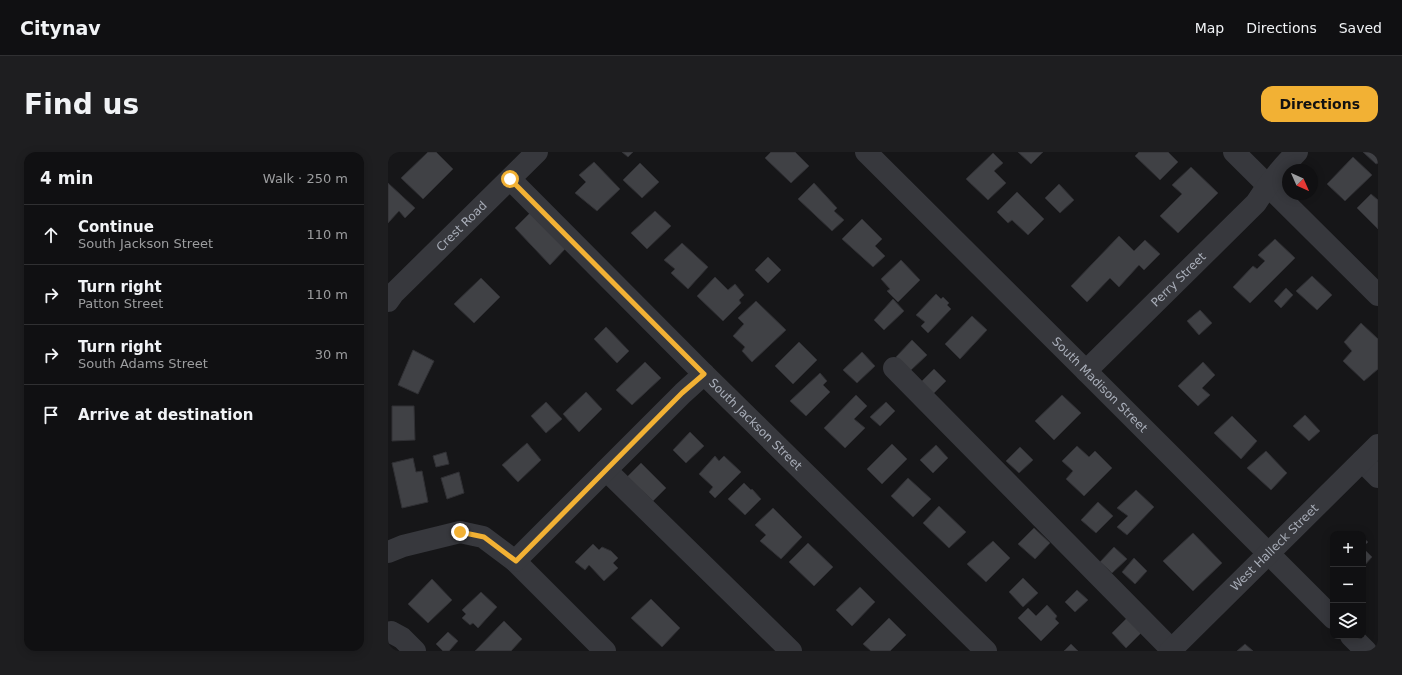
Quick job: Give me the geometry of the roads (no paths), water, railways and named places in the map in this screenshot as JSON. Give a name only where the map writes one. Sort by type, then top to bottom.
[{"type":"street","name":"Crest Road","points":[[388,301],[393,294],[537,152]]},
{"type":"street","name":"South Madison Street","points":[[866,152],[1330,615]]},
{"type":"street","points":[[1234,152],[1378,295]]},
{"type":"street","name":"Perry Street","points":[[1086,371],[1256,203],[1267,185],[1297,152]]},
{"type":"street","name":"South Jackson Street","points":[[510,179],[704,374],[986,651]]},
{"type":"street","points":[[894,368],[1171,650]]},
{"type":"street","points":[[516,561],[682,393],[704,374]]},
{"type":"street","name":"West Halleck Street","points":[[1171,650],[1378,445]]},
{"type":"street","points":[[1362,461],[1378,477]]},
{"type":"street","points":[[606,470],[790,651]]},
{"type":"street","points":[[388,552],[403,546],[460,532],[484,537],[516,561],[605,651]]},
{"type":"street","points":[[389,630],[402,638],[415,651]]},
{"type":"street","points":[[1354,639],[1366,651]]}]
